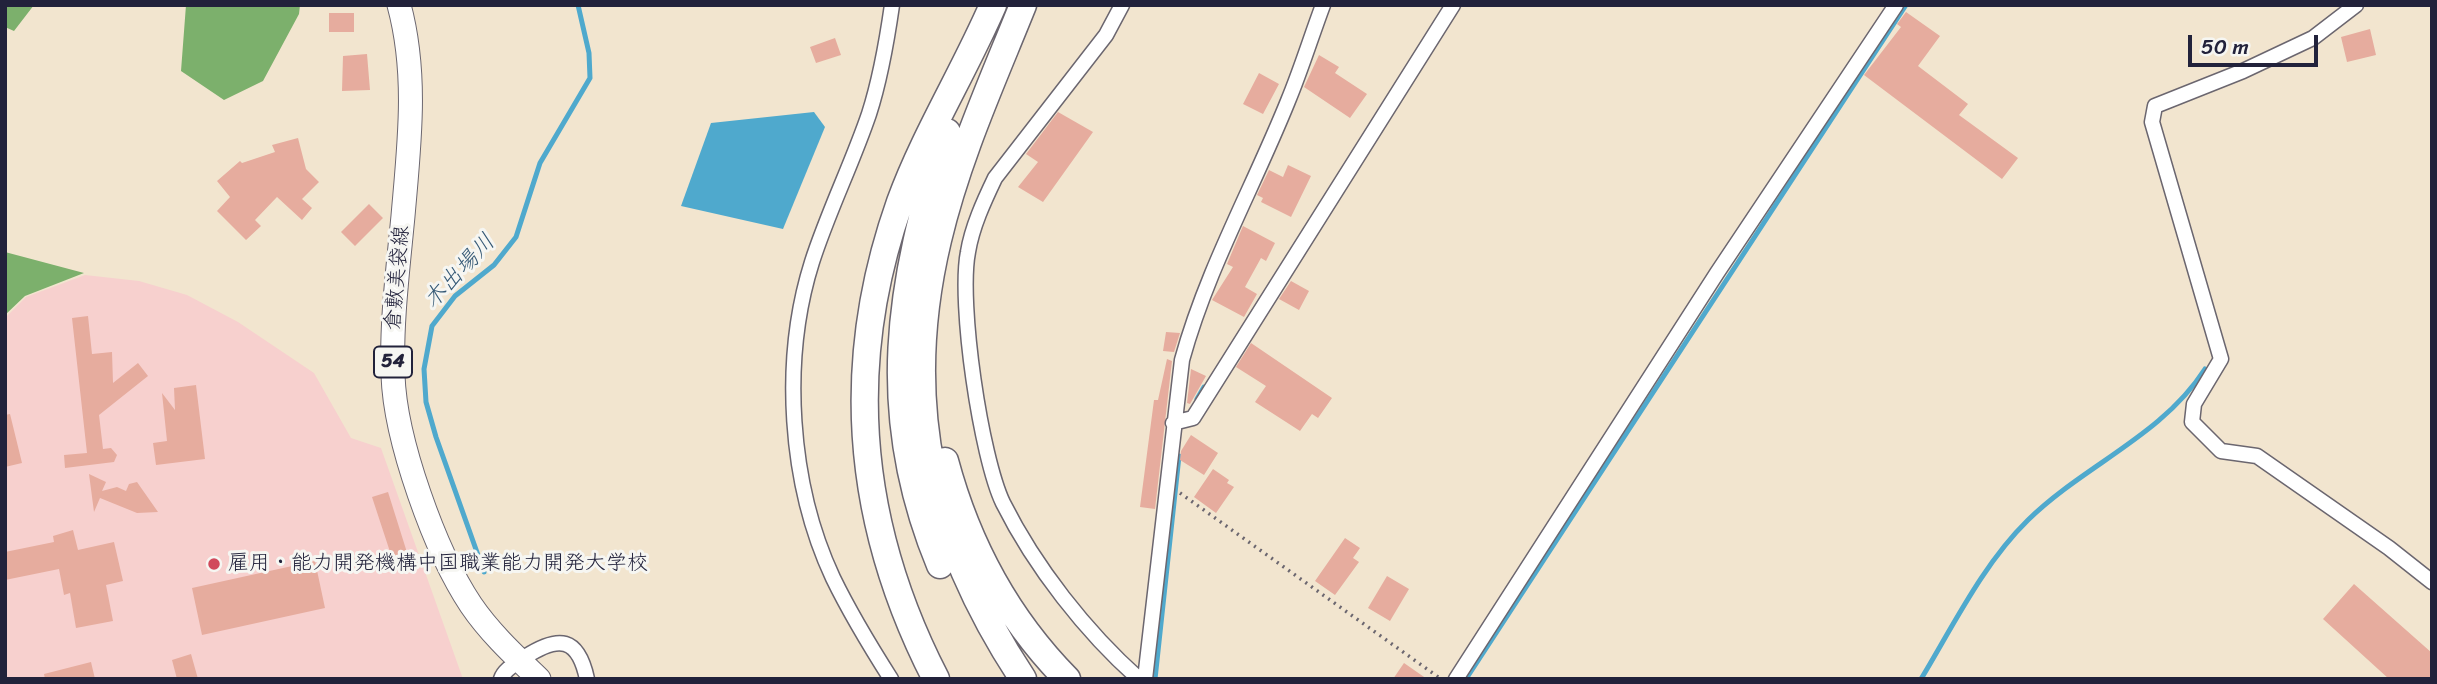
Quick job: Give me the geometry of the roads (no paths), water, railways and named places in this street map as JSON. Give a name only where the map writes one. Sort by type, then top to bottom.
[{"type":"highway","points":[[936,679],[903,607],[875,516],[864,424],[864,378],[877,288],[901,201],[993,5]]},
{"type":"highway","points":[[1023,5],[948,201],[930,278],[924,349],[926,442],[940,511],[964,578],[1023,679]]},
{"type":"highway","points":[[976,44],[931,182],[912,254],[901,334],[901,398],[912,480],[934,550],[964,615],[1009,679]]},
{"type":"highway","points":[[924,349],[938,433],[971,537],[1006,604],[1067,679]]},
{"type":"main road","name":"倉敷美袋線","points":[[399,5],[409,56],[412,106],[393,334],[395,405],[409,463],[450,568],[471,605],[539,679]]},
{"type":"street","points":[[891,679],[832,575],[812,517],[801,468],[793,378],[796,325],[812,264],[869,112],[892,5]]},
{"type":"street","points":[[1122,5],[1106,35],[995,178],[983,204],[967,253],[967,307],[976,394],[990,467],[1003,502],[1062,594],[1114,656],[1139,679]]},
{"type":"street","points":[[1145,679],[1173,423],[1182,360],[1193,318],[1216,258],[1288,102],[1323,5]]},
{"type":"street","points":[[1173,423],[1193,418],[1453,5]]},
{"type":"street","points":[[1456,679],[1717,273],[1896,5]]},
{"type":"street","points":[[2356,5],[2313,38],[2243,71],[2155,106],[2152,122],[2221,359],[2194,404],[2192,422],[2221,451],[2257,456],[2389,548],[2432,582]]},
{"type":"street","points":[[501,679],[502,674],[540,647],[562,643],[579,652],[587,679]]},
{"type":"water","points":[[814,112],[825,127],[783,229],[681,206],[711,123]]},
{"type":"waterway","name":"木出場川","points":[[484,572],[436,437],[426,402],[424,369],[432,326],[455,296],[494,265],[516,237],[540,163],[590,78],[589,53],[578,5]]},
{"type":"waterway","points":[[1466,679],[1906,5]]},
{"type":"waterway","points":[[1921,679],[1970,596],[2012,537],[2050,500],[2145,432],[2167,413],[2205,369]]},
{"type":"waterway","points":[[1197,399],[1204,387]]},
{"type":"waterway","points":[[1155,679],[1179,456]]},
{"type":"place","name":"雇用・能力開発機構中国職業能力開発大学校","points":[[214,564]]}]
